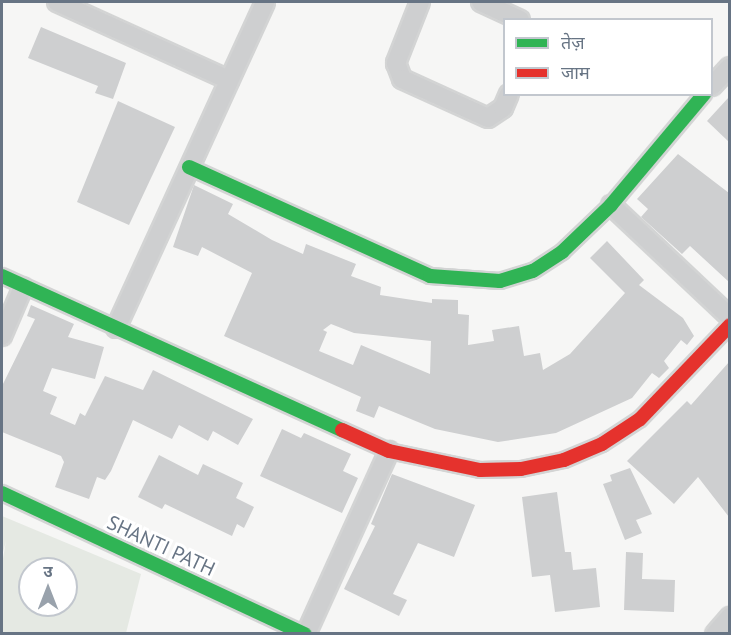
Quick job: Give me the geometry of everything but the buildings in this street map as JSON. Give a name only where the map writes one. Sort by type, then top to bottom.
[{"type":"street","points":[[57,2],[229,80]]},
{"type":"street","points":[[117,328],[265,2]]},
{"type":"street","points":[[420,2],[396,63],[402,79],[488,118],[503,108],[508,96]]},
{"type":"street","points":[[481,2],[516,18]]},
{"type":"street","points":[[713,84],[729,67]]},
{"type":"street","points":[[189,167],[430,276],[465,281],[500,281],[533,271],[562,252],[611,205],[696,96]]},
{"type":"street","points":[[611,205],[729,317]]},
{"type":"street","points":[[2,276],[389,451],[480,470],[521,469],[564,460],[602,444],[640,419],[729,325]]},
{"type":"street","points":[[2,336],[23,287]]},
{"type":"street","points":[[305,633],[389,451]]},
{"type":"street","name":"SHANTI PATH","points":[[2,493],[305,633]]},
{"type":"street","points":[[715,633],[729,617]]},
{"type":"shaded area","points":[[2,516],[141,574],[126,633],[2,633],[2,564],[6,541],[2,556]]},
{"type":"traffic: fast","points":[[189,167],[430,276],[500,281],[533,271],[562,252],[611,205],[702,96]]},
{"type":"traffic: fast","points":[[2,276],[342,430]]},
{"type":"traffic: fast","points":[[2,493],[305,634]]},
{"type":"traffic: jam","points":[[342,430],[389,451],[480,470],[521,469],[564,460],[602,444],[640,419],[730,325]]}]
